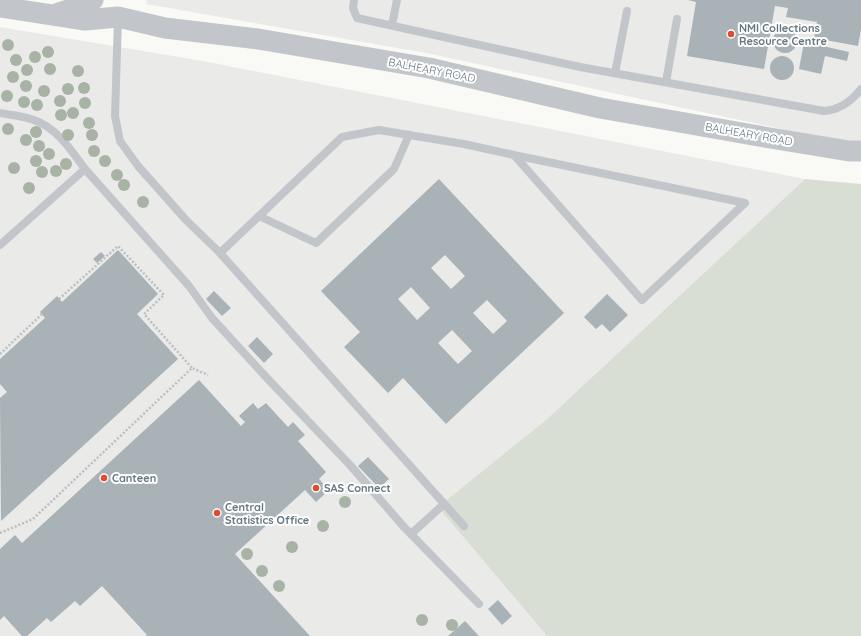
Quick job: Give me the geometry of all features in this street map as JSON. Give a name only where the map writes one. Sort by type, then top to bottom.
[{"type":"street","points":[[51,16],[94,0]]},
{"type":"street","name":"BALHEARY ROAD","points":[[0,7],[84,20],[120,9],[165,28],[258,39],[429,68],[600,108],[772,139],[849,151],[861,151]]},
{"type":"lane","points":[[354,0],[353,8],[357,18],[580,67],[824,111],[835,110],[854,99],[861,90]]},
{"type":"lane","points":[[392,25],[397,0]]},
{"type":"lane","points":[[120,9],[115,116],[120,141],[138,166],[186,220],[220,253],[464,526]]},
{"type":"lane","points":[[615,73],[627,11]]},
{"type":"lane","points":[[666,82],[677,19]]},
{"type":"lane","points":[[0,113],[34,120],[47,126],[61,138],[85,169],[189,286],[212,318],[350,465],[411,534],[479,604]]},
{"type":"lane","points":[[220,253],[342,137],[380,130],[464,144],[745,203],[642,300],[514,155]]},
{"type":"lane","points":[[259,216],[316,243],[394,169],[409,135]]},
{"type":"lane","points":[[0,245],[85,169]]},
{"type":"lane","points":[[411,534],[444,504]]},
{"type":"path","points":[[59,299],[118,246],[164,296],[144,314],[192,368],[208,375]]},
{"type":"path","points":[[0,354],[42,314]]},
{"type":"path","points":[[0,533],[33,518],[192,368]]},
{"type":"shaded area","points":[[147,0],[861,0],[861,140],[852,144],[426,53],[146,4]]},
{"type":"shaded area","points":[[0,27],[203,61],[805,179],[547,419],[438,507],[547,636],[0,636]]},
{"type":"shaded area","points":[[805,179],[861,184],[861,636],[547,636],[438,507],[547,419]]},
{"type":"building","name":"NMI Collections Resource Centre","points":[[688,0],[861,0],[861,29],[858,46],[814,38],[817,22],[786,17],[788,8],[775,6],[764,69],[687,56],[696,2]]},
{"type":"building","points":[[785,29],[794,32],[797,41],[794,50],[785,53],[776,50],[773,41],[776,32]]},
{"type":"building","points":[[805,37],[828,42],[827,47],[849,52],[847,61],[825,56],[821,74],[799,69]]},
{"type":"building","points":[[782,56],[787,57],[793,63],[793,73],[787,79],[782,80],[777,79],[771,73],[770,68],[771,63],[777,57]]},
{"type":"building","points":[[439,179],[564,313],[446,424],[403,378],[388,393],[344,347],[360,332],[321,291]],"holes":[[[445,255],[465,276],[451,289],[431,268]],[[411,287],[430,308],[417,320],[398,299]],[[487,300],[507,321],[493,334],[473,313]],[[452,330],[472,351],[458,364],[438,343]]]},
{"type":"building","points":[[118,250],[158,294],[137,314],[178,359],[1,521],[0,398],[7,392],[0,384],[0,359],[45,318],[40,312],[57,296],[62,302]]},
{"type":"building","points":[[101,252],[105,256],[97,263],[93,259]]},
{"type":"building","points":[[214,291],[231,308],[222,316],[206,299]]},
{"type":"building","points":[[607,294],[628,315],[610,332],[602,324],[596,329],[584,317]]},
{"type":"building","points":[[257,337],[273,354],[264,363],[248,346]]},
{"type":"building","points":[[199,380],[241,426],[245,422],[239,416],[253,403],[258,409],[266,403],[288,427],[293,422],[305,435],[298,441],[326,472],[319,479],[329,490],[316,502],[305,490],[235,554],[310,636],[145,636],[147,635],[102,586],[80,606],[75,601],[51,622],[47,618],[27,636],[22,636],[4,616],[0,620],[0,549],[15,535],[22,543]]},
{"type":"building","points":[[368,457],[389,479],[379,488],[358,466]]},
{"type":"building","points":[[498,600],[512,616],[502,625],[488,609]]},
{"type":"building","points":[[465,621],[479,636],[448,636]]},
{"type":"place","name":"NMI Collections Resource Centre","points":[[731,34]]},
{"type":"place","name":"Canteen","points":[[104,478]]},
{"type":"place","name":"SAS Connect","points":[[316,488]]},
{"type":"place","name":"Central Statistics Office","points":[[217,513]]}]
